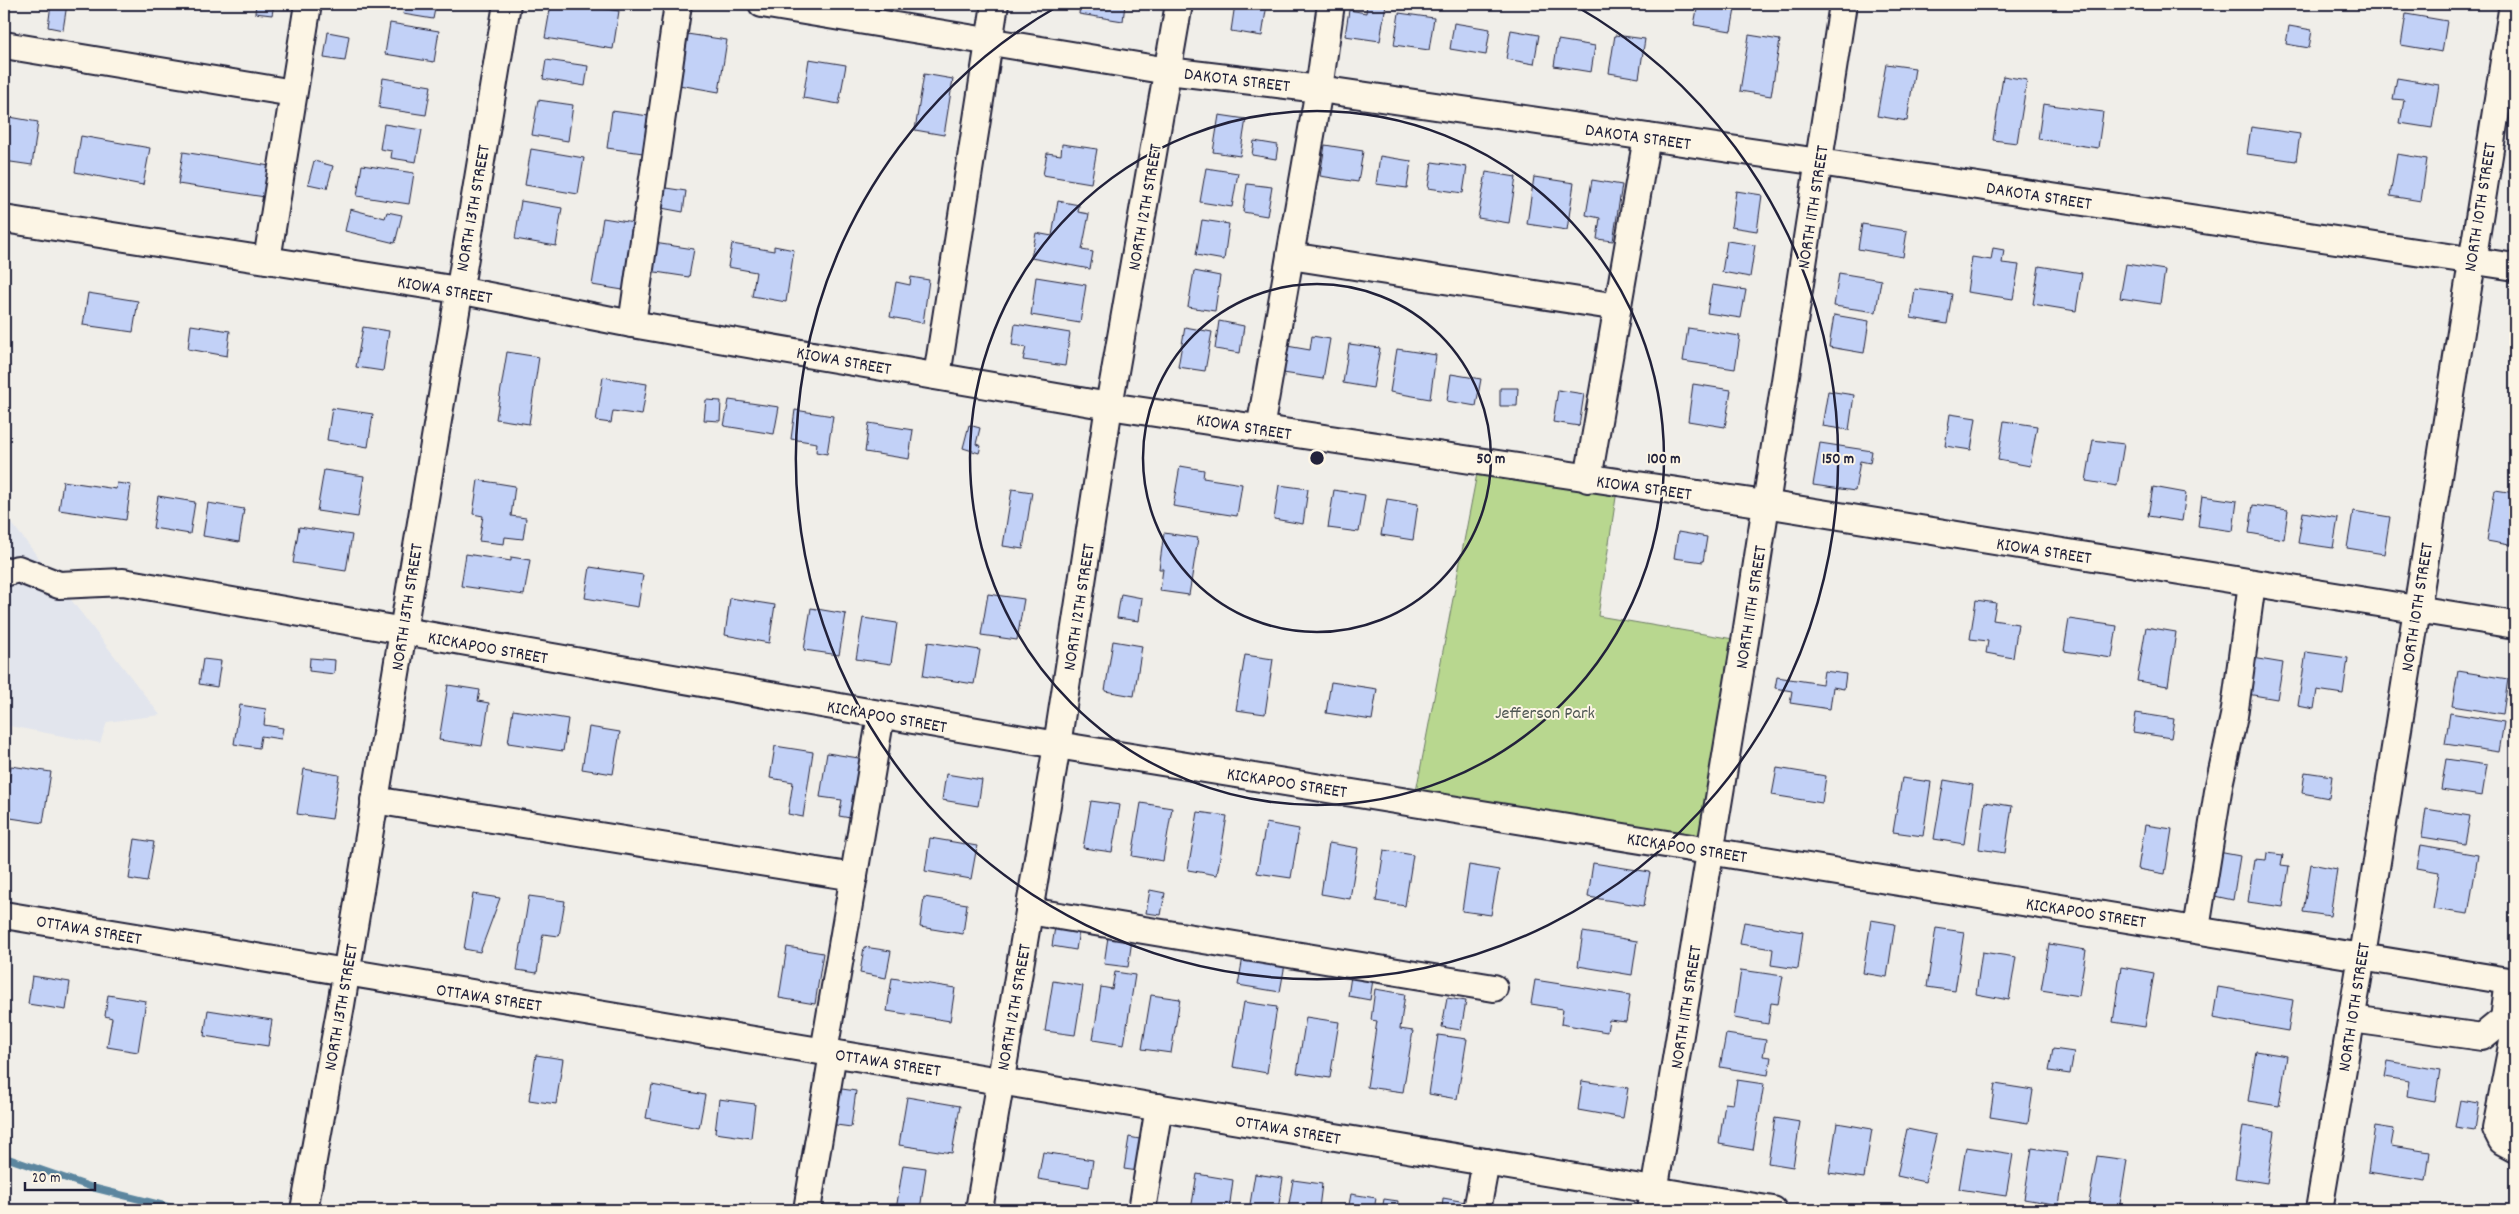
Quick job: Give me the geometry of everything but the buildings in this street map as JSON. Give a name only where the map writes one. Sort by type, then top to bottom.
[{"type":"street","points":[[267,260],[308,4]]},
{"type":"street","name":"NORTH 13TH STREET","points":[[306,1201],[346,974],[506,4]]},
{"type":"street","points":[[632,324],[678,4]]},
{"type":"street","name":"DAKOTA STREET","points":[[762,4],[1168,71],[1319,90],[1819,162],[2515,267]]},
{"type":"street","points":[[937,376],[995,4]]},
{"type":"street","name":"NORTH 12TH STREET","points":[[978,1210],[1057,745],[1109,406],[1179,4]]},
{"type":"street","points":[[1260,429],[1319,90],[1331,4]]},
{"type":"street","name":"NORTH 11TH STREET","points":[[1653,1200],[1711,851],[1843,4]]},
{"type":"street","name":"NORTH 10TH STREET","points":[[2319,1210],[2352,1019],[2415,610],[2513,4]]},
{"type":"street","points":[[4,45],[293,92]]},
{"type":"street","points":[[1588,479],[1647,137]]},
{"type":"street","name":"KIOWA STREET","points":[[4,219],[458,290],[632,324],[1109,406],[1765,504],[2515,625]]},
{"type":"street","points":[[1290,256],[1618,307]]},
{"type":"street","name":"KICKAPOO STREET","points":[[4,573],[18,570],[59,585],[123,582],[1057,745],[2512,981]]},
{"type":"street","points":[[2196,929],[2219,785],[2234,716],[2252,584]]},
{"type":"street","points":[[807,1210],[854,878],[881,715]]},
{"type":"street","points":[[374,800],[854,878]]},
{"type":"street","points":[[1029,911],[1494,988]]},
{"type":"street","name":"OTTAWA STREET","points":[[4,914],[346,974],[1000,1080],[1486,1162],[1653,1200],[1773,1210]]},
{"type":"street","points":[[2352,1019],[2482,1037],[2504,1019],[2512,981]]},
{"type":"street","points":[[2515,1030],[2496,1130],[2502,1141],[2515,1148]]},
{"type":"street","points":[[1142,1210],[1159,1107]]},
{"type":"street","points":[[1477,1210],[1486,1162]]},
{"type":"shaded area","points":[[4,513],[160,715],[107,722],[100,743],[4,725]]},
{"type":"green space","name":"Jefferson Park","points":[[1479,463],[1618,484],[1598,616],[1745,641],[1711,851],[1414,802]]},
{"type":"waterway","points":[[4,1157],[94,1188],[182,1210]]}]
